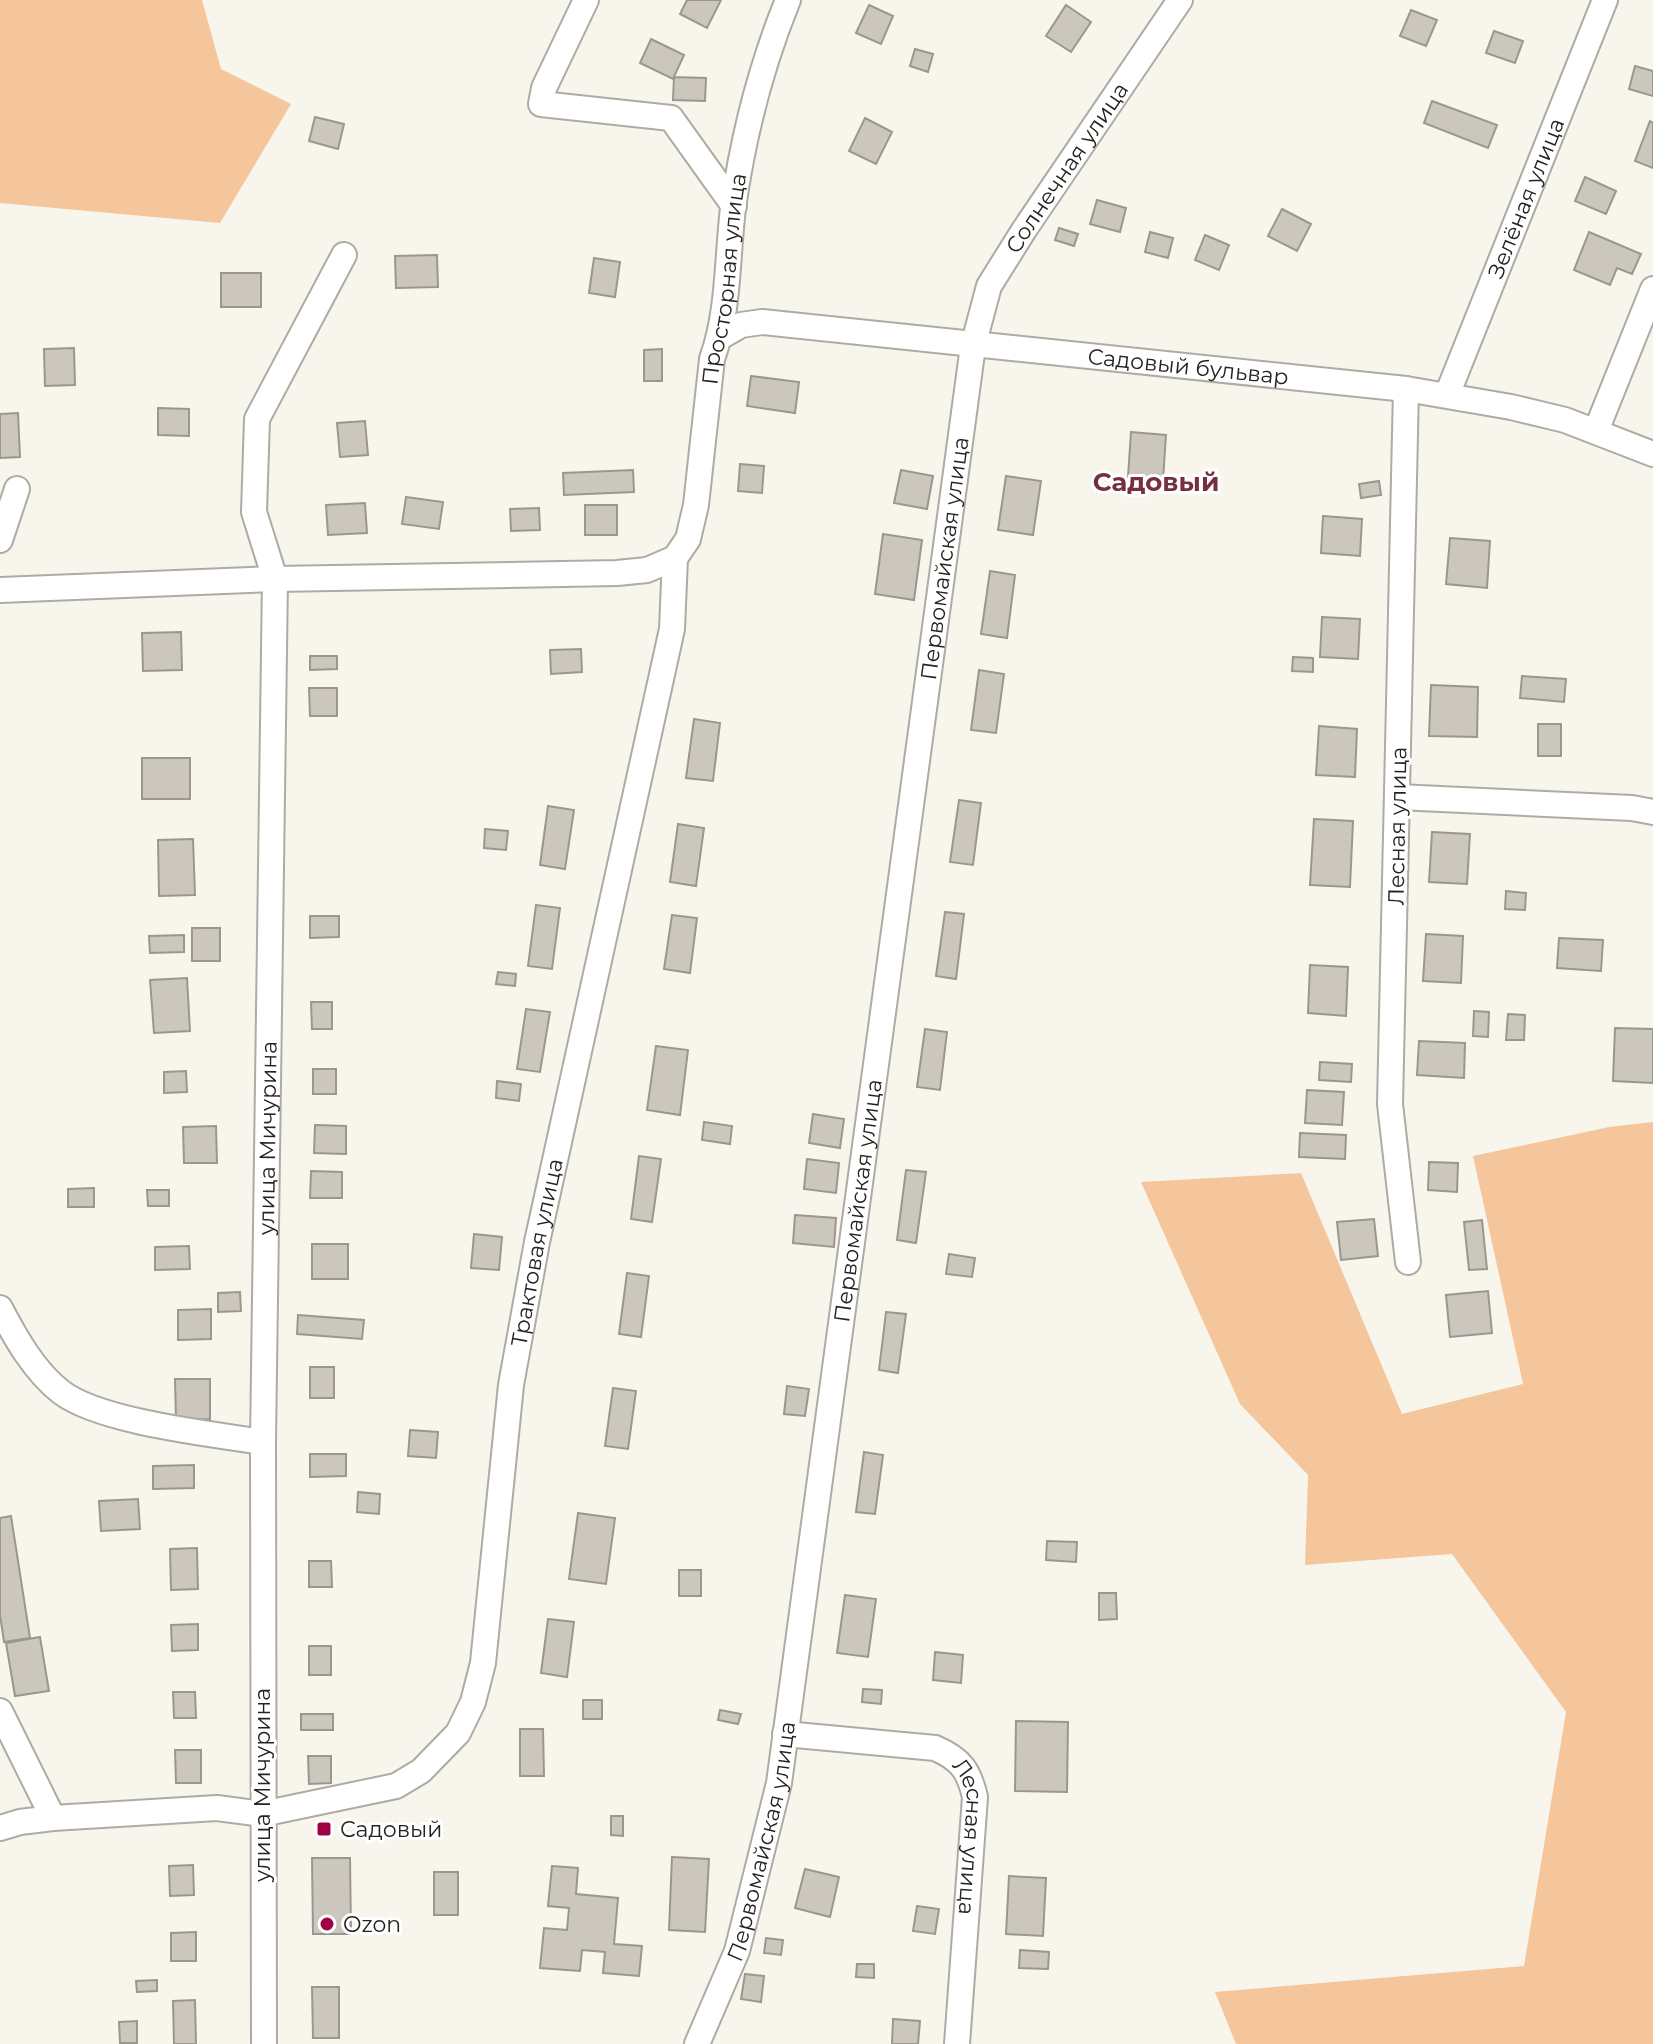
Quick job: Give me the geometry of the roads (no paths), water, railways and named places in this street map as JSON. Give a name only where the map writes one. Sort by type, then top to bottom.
[{"type":"street","points":[[586,0],[544,88],[541,104],[671,118],[734,206]]},
{"type":"street","name":"Просторная улица","points":[[675,558],[688,539],[696,505],[712,359],[720,337],[734,206],[750,119],[788,0]]},
{"type":"street","name":"Солнечная улица","points":[[973,346],[989,286],[1180,0]]},
{"type":"street","name":"Зелёная улица","points":[[1447,395],[1605,0]]},
{"type":"street","name":"улица Мичурина","points":[[264,2044],[263,1442],[275,579],[254,512],[257,419],[344,255]]},
{"type":"street","points":[[1596,431],[1653,289]]},
{"type":"street","name":"Садовый бульвар","points":[[720,337],[741,325],[762,322],[1406,389],[1511,407],[1596,431],[1653,454]]},
{"type":"street","name":"Первомайская улица","points":[[697,2044],[737,1951],[779,1783],[973,346]]},
{"type":"street","name":"Лесная улица","points":[[1406,389],[1390,1104],[1408,1262]]},
{"type":"street","points":[[0,540],[17,489]]},
{"type":"street","points":[[0,590],[275,579],[617,573],[647,570],[675,558]]},
{"type":"street","name":"Трактовая улица","points":[[10,1825],[53,1818],[217,1808],[262,1814],[396,1786],[421,1771],[458,1733],[473,1702],[483,1663],[514,1364],[537,1242],[672,629],[675,558]]},
{"type":"street","points":[[1398,797],[1632,808],[1653,812]]},
{"type":"street","points":[[0,1308],[37,1368],[62,1393],[94,1408],[132,1419],[263,1442]]},
{"type":"street","points":[[0,1711],[53,1818]]},
{"type":"street","name":"Лесная улица","points":[[785,1734],[935,1748],[964,1765],[975,1797],[957,2044]]},
{"type":"street","points":[[0,1845],[10,1825]]},
{"type":"place","name":"Садовый","points":[[324,1829]]},
{"type":"place","name":"Ozon","points":[[327,1924]]},
{"type":"district","name":"Садовый","points":[[1156,482]]}]
